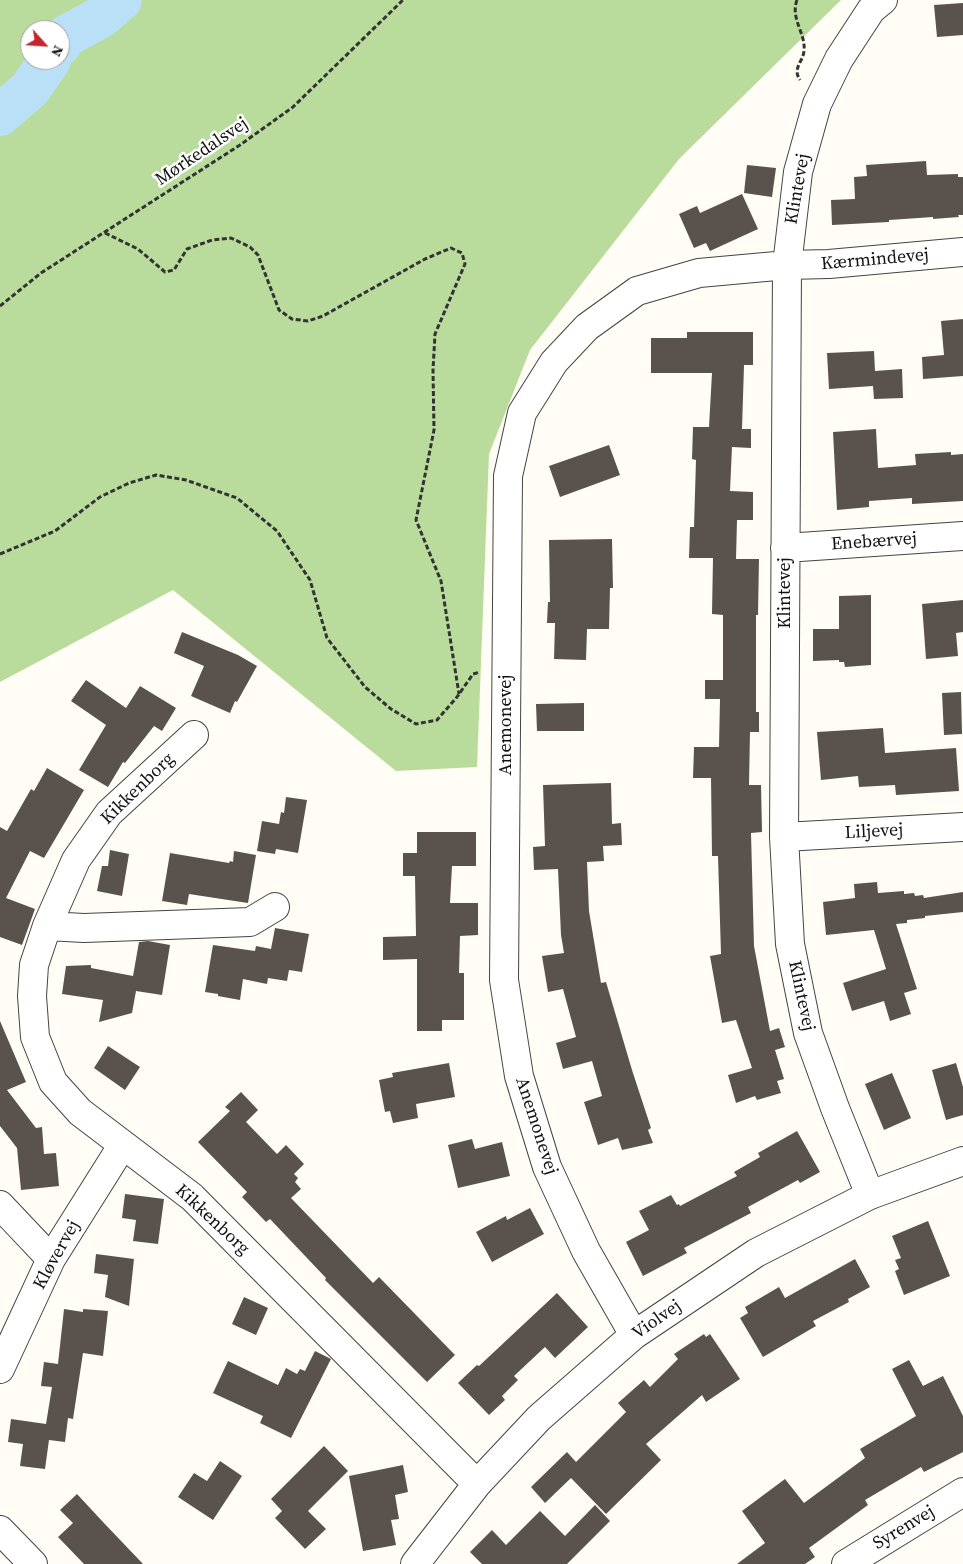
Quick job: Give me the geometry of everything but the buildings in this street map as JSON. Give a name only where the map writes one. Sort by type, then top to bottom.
[{"type":"street","name":"Klintevej","points":[[870,1195],[834,1108],[808,1033],[790,944],[784,837],[787,265],[798,172],[817,104],[839,59],[871,10],[883,0]]},
{"type":"street","name":"Kærmindevej","points":[[787,265],[829,264],[963,252]]},
{"type":"street","name":"Anemonevej","points":[[634,1335],[586,1251],[547,1167],[519,1076],[504,980],[508,476],[522,413],[554,362],[588,327],[637,292],[699,273],[787,265]]},
{"type":"street","name":"Enebærvej","points":[[785,548],[963,536]]},
{"type":"street","name":"Kikkenborg","points":[[194,735],[109,812],[76,860],[47,926],[34,965],[32,996],[35,1037],[54,1082],[80,1112],[122,1146],[192,1197],[477,1484]]},
{"type":"street","name":"Liljevej","points":[[784,837],[963,827]]},
{"type":"street","points":[[47,926],[84,928],[250,922],[276,907]]},
{"type":"street","name":"Kløvervej","points":[[0,1369],[51,1259],[122,1146]]},
{"type":"street","name":"Violvej","points":[[415,1564],[477,1484],[539,1418],[634,1335],[756,1253],[870,1195],[963,1161]]},
{"type":"street","points":[[0,1206],[51,1259]]},
{"type":"street","name":"Syrenvej","points":[[846,1564],[963,1492]]},
{"type":"street","points":[[0,1530],[33,1564]]},
{"type":"path","name":"Mørkedalsvej","points":[[0,306],[41,273],[240,145],[293,107],[403,0]]},
{"type":"path","points":[[797,0],[795,12],[804,51],[797,67],[797,76],[817,104]]},
{"type":"path","points":[[105,233],[138,249],[164,272],[174,270],[187,250],[212,240],[231,238],[250,247],[258,255],[279,310],[292,319],[308,321],[323,316],[425,259],[451,248],[462,253],[465,264],[436,334],[433,370],[434,430],[416,520],[441,581],[459,694]]},
{"type":"path","points":[[0,554],[54,531],[100,497],[129,483],[156,475],[186,480],[237,498],[278,531],[310,580],[327,638],[365,687],[391,709],[416,724],[437,720],[473,674],[506,665]]},
{"type":"green space","points":[[0,0],[841,0],[679,159],[530,350],[489,454],[477,767],[396,771],[173,590],[0,682]]},
{"type":"waterway","points":[[70,34],[101,17],[121,0]]},
{"type":"waterway","points":[[0,115],[30,89],[43,70]]}]
